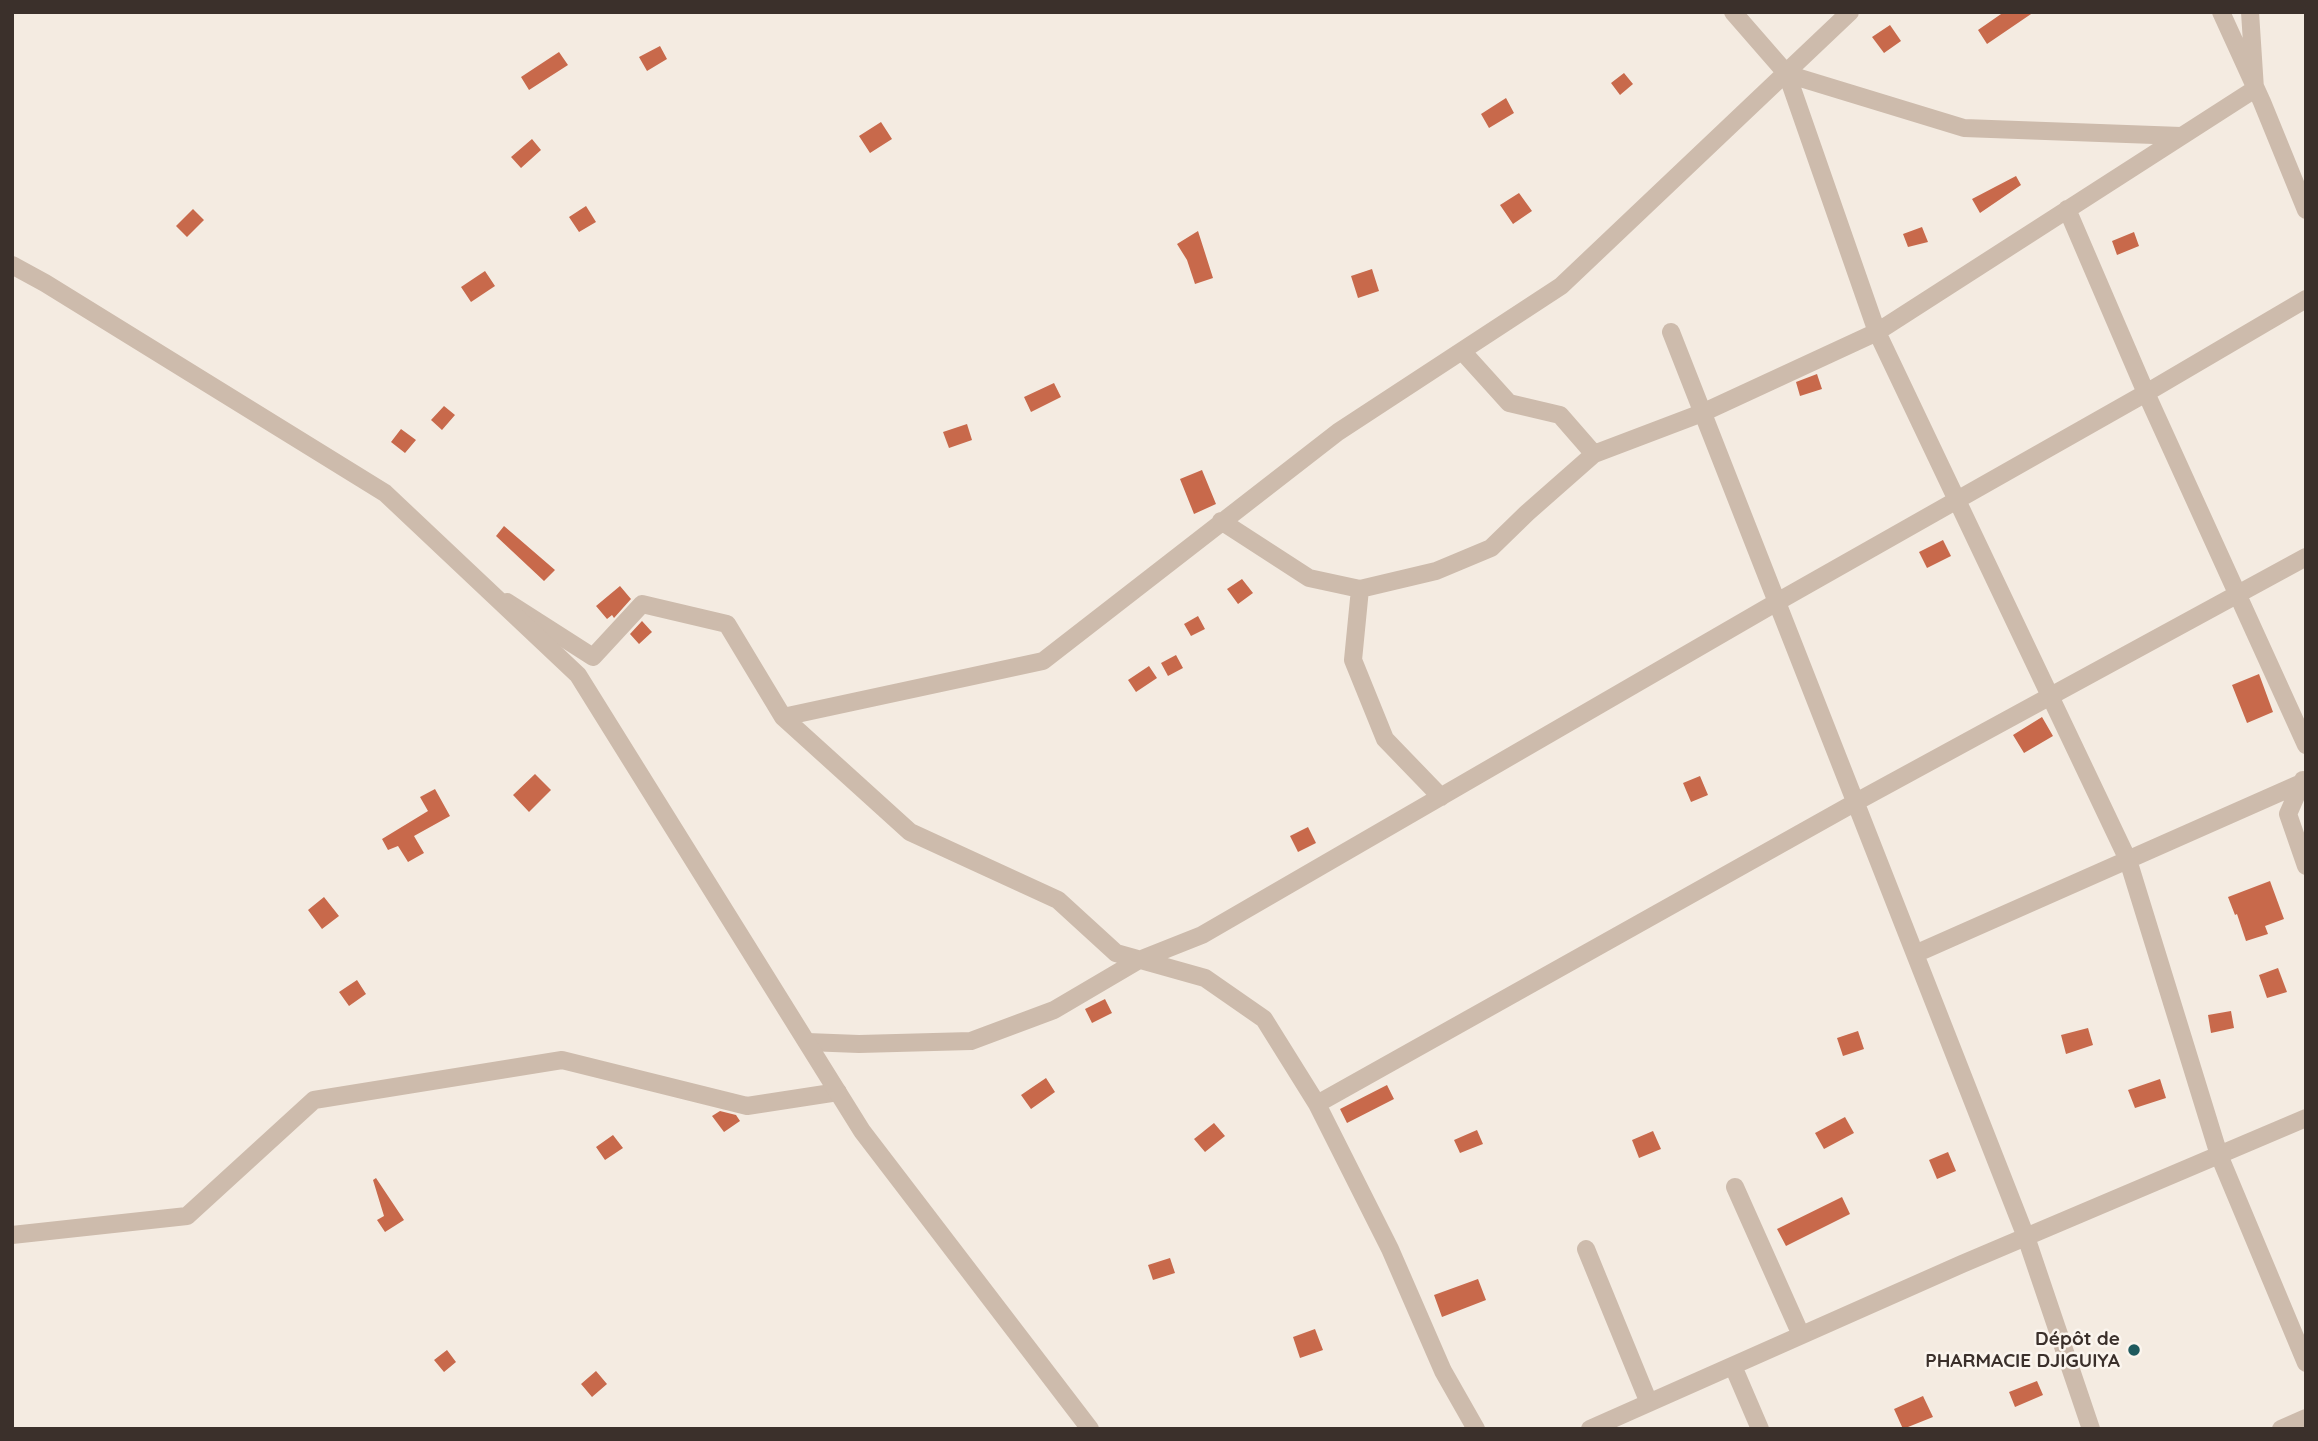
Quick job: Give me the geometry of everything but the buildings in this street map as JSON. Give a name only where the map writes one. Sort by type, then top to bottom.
[{"type":"street","points":[[1733,12],[1787,74],[1877,332],[2128,860],[2219,1154],[2306,1363]]},
{"type":"street","points":[[783,717],[1043,661],[1338,432],[1561,286],[1850,12]]},
{"type":"street","points":[[2221,12],[2306,209]]},
{"type":"street","points":[[2250,12],[2255,89]]},
{"type":"street","points":[[1787,74],[1964,128],[2181,136]]},
{"type":"street","points":[[1222,521],[1309,578],[1360,589],[1436,571],[1490,548],[1594,454],[1702,412],[1877,332],[2255,89]]},
{"type":"street","points":[[2067,209],[2146,393],[2306,745]]},
{"type":"street","points":[[12,265],[57,290],[385,493],[578,675],[862,1131],[1090,1429]]},
{"type":"street","points":[[807,1042],[859,1044],[971,1041],[1054,1010],[1139,960],[1202,935],[2306,299]]},
{"type":"street","points":[[1671,332],[2026,1237],[2091,1429]]},
{"type":"street","points":[[1462,351],[1509,404],[1560,415],[1594,454]]},
{"type":"street","points":[[1317,1104],[1856,802],[2306,557]]},
{"type":"street","points":[[487,589],[593,657],[642,604],[727,624],[783,717],[910,832],[1058,900],[1116,953],[1205,978],[1264,1019],[1317,1104],[1390,1249],[1443,1371],[1476,1429]]},
{"type":"street","points":[[1360,589],[1353,660],[1385,739],[1441,797]]},
{"type":"street","points":[[1915,954],[2304,779]]},
{"type":"street","points":[[2304,779],[2288,814],[2306,866]]},
{"type":"street","points":[[12,1234],[187,1216],[314,1100],[562,1060],[747,1106],[838,1092]]},
{"type":"street","points":[[1590,1429],[2026,1237],[2306,1118]]},
{"type":"street","points":[[1735,1187],[1801,1335]]},
{"type":"street","points":[[1586,1249],[1649,1402]]},
{"type":"street","points":[[1733,1366],[1760,1429]]},
{"type":"street","points":[[2281,1429],[2306,1418]]},
{"type":"place","name":"Dépôt de PHARMACIE DJIGUIYA","points":[[2134,1350]]}]
